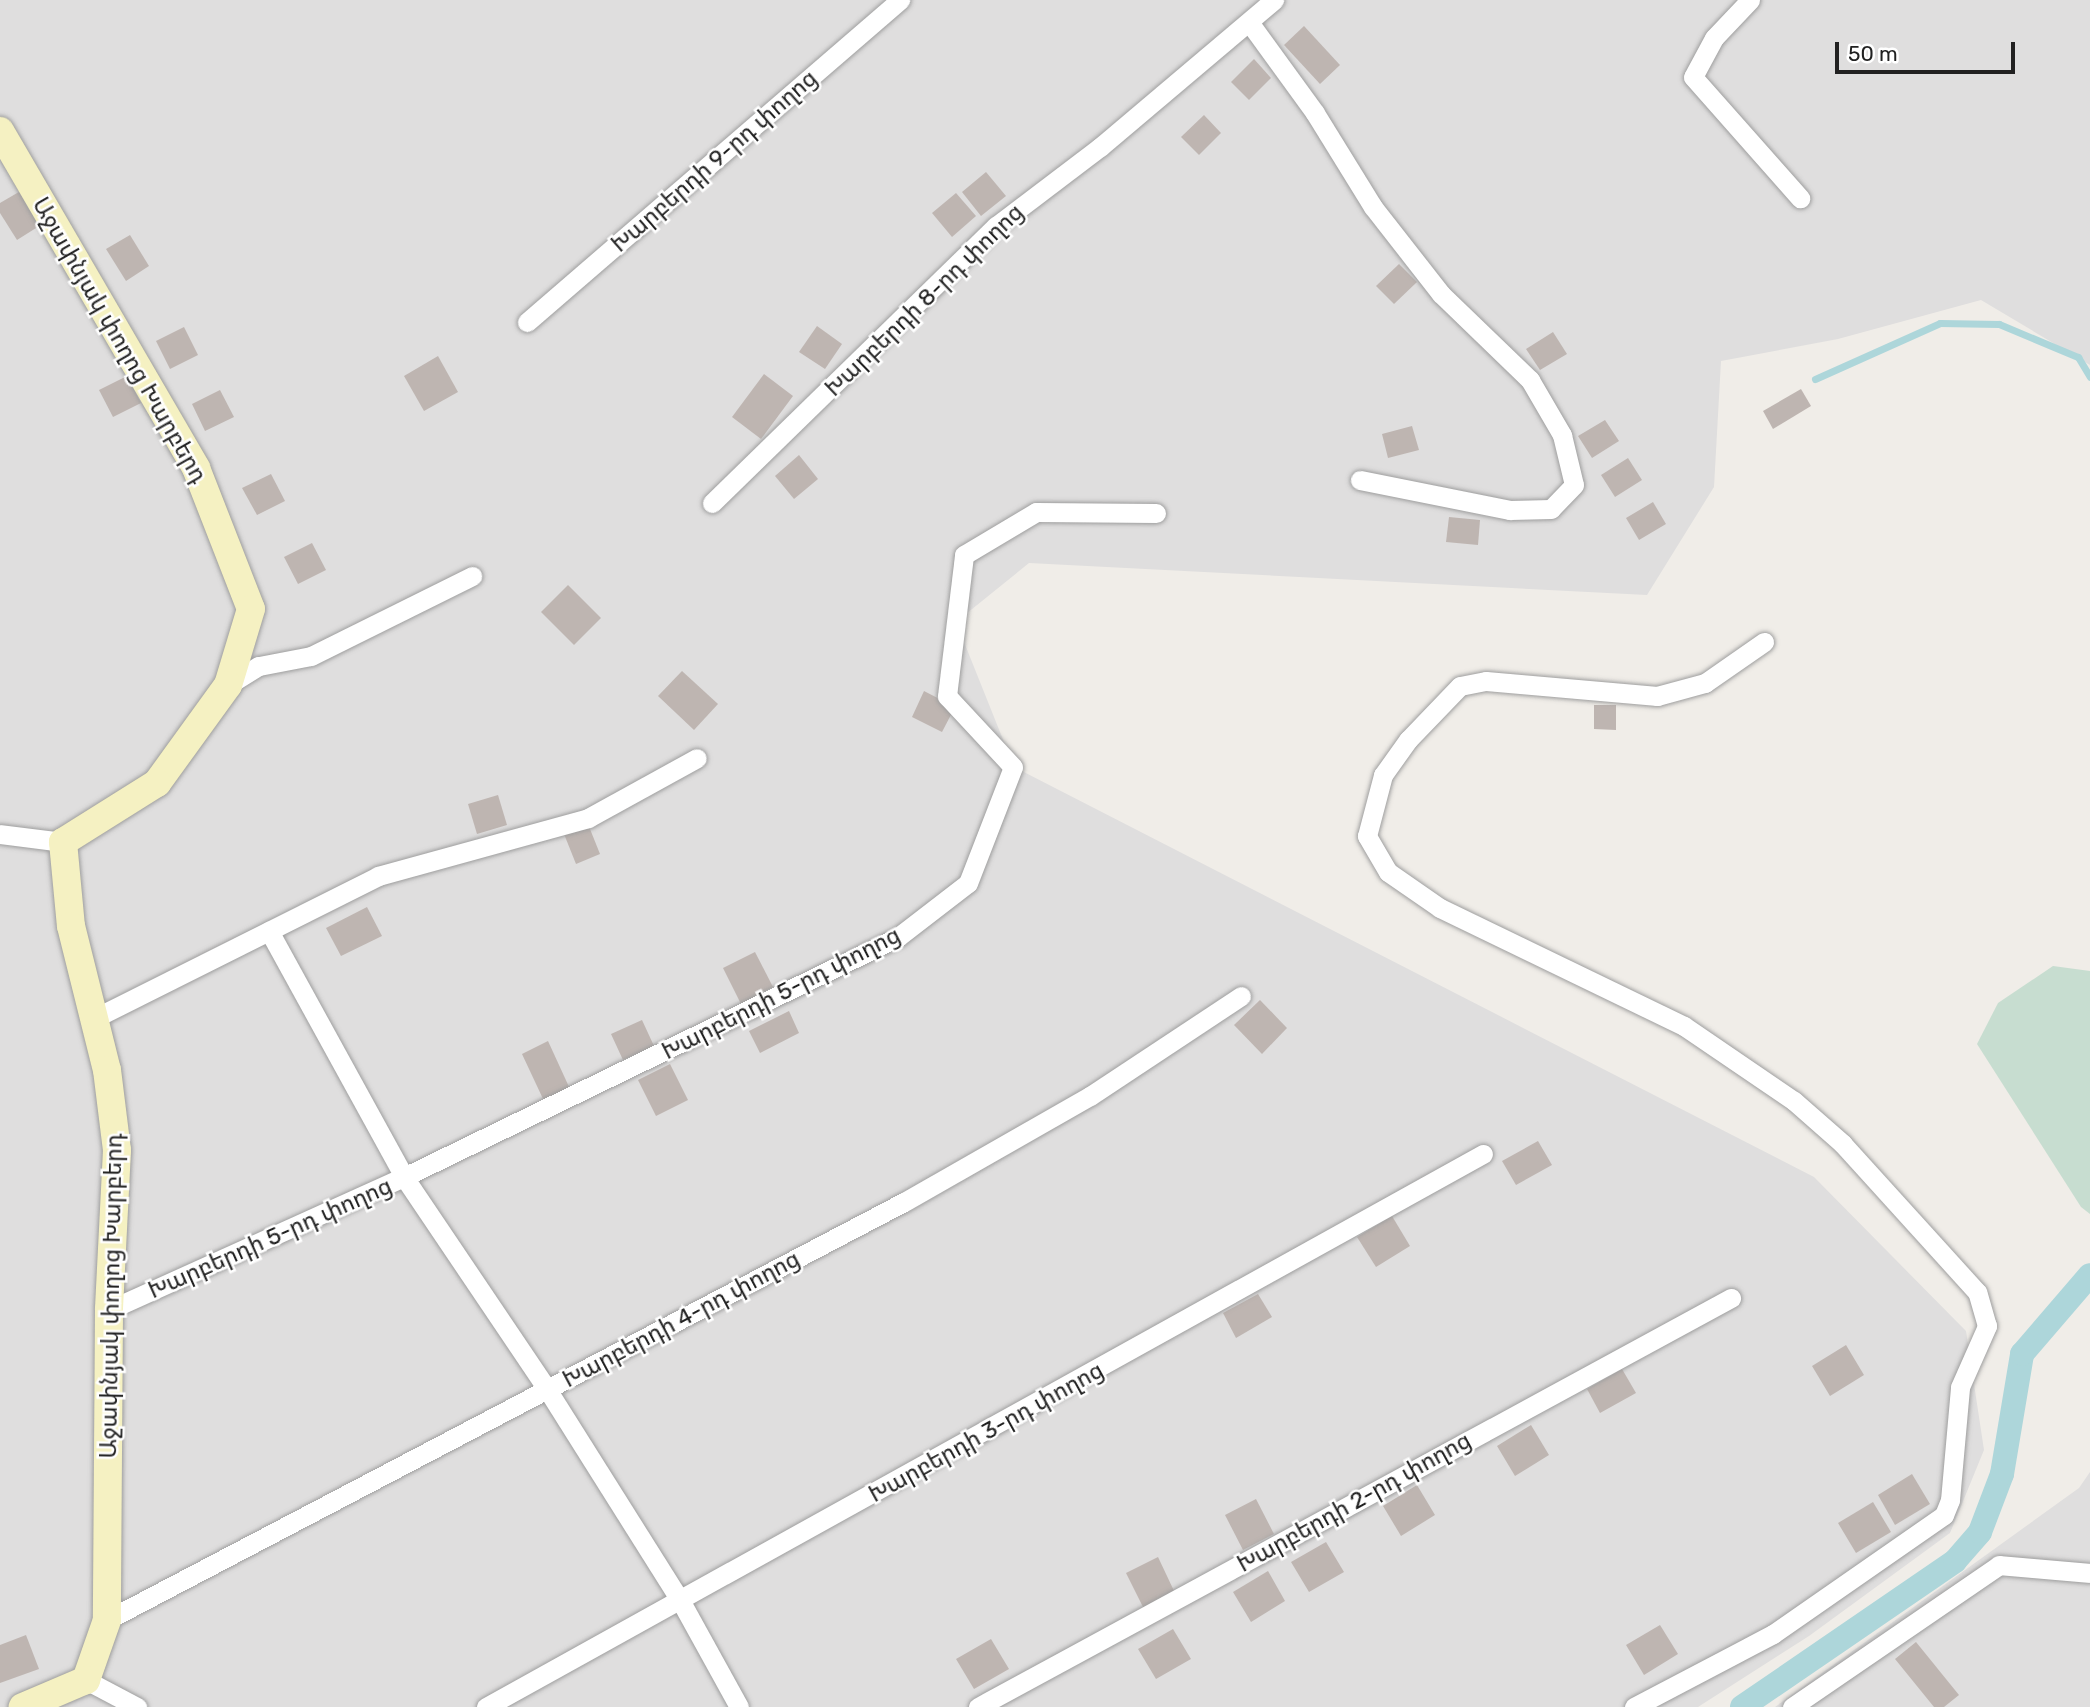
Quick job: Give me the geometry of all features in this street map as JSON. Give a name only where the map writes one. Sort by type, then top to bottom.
[{"type":"street","name":"Խարբերդի 9-րդ փողոց","points":[[527,322],[900,0]]},
{"type":"street","name":"Խարբերդի 8-րդ փողոց","points":[[712,503],[996,226],[1274,0]]},
{"type":"street","points":[[1750,0],[1714,38],[1693,77],[1801,198]]},
{"type":"street","points":[[1249,22],[1315,113],[1373,207],[1441,294],[1531,380],[1562,435],[1574,485],[1551,509],[1510,510],[1424,489],[1360,480]]},
{"type":"street","name":"Աջափնյակ փողոց Խարբերդ","points":[[0,131],[196,468],[251,609],[228,685],[157,783],[63,842],[71,926],[95,1018],[117,1150],[110,1310],[107,1620],[86,1681]]},
{"type":"street","name":"Խարբերդի 5-րդ փողոց","points":[[110,1310],[404,1178],[898,937],[968,883],[1013,767],[947,696],[964,555],[1036,512],[1156,513]]},
{"type":"street","points":[[228,685],[259,666],[311,656],[472,576]]},
{"type":"street","points":[[1634,1707],[1773,1634],[1944,1515],[1950,1500],[1959,1387],[1986,1332],[1977,1292],[1843,1144],[1794,1101],[1707,1041],[1440,908],[1388,872],[1370,847],[1371,811],[1384,775],[1408,740],[1460,686],[1486,681],[1657,696],[1705,682],[1764,642]]},
{"type":"street","points":[[95,1018],[378,876],[588,818],[697,758]]},
{"type":"street","points":[[0,834],[63,842]]},
{"type":"street","points":[[269,931],[404,1178],[547,1389],[680,1600],[739,1707]]},
{"type":"street","name":"Խարբերդի 4-րդ փողոց","points":[[107,1620],[904,1202],[1055,1116],[1241,996]]},
{"type":"street","name":"Խարբերդի 3-րդ փողոց","points":[[486,1707],[1483,1154]]},
{"type":"street","name":"Խարբերդի 2-րդ փողոց","points":[[978,1707],[1731,1298]]},
{"type":"street","points":[[1792,1707],[1999,1564],[2090,1573]]},
{"type":"street","points":[[23,1707],[86,1681],[137,1707]]},
{"type":"shaded area","points":[[0,0],[2090,0],[2090,365],[1981,300],[1838,339],[1721,361],[1714,487],[1647,595],[1029,563],[956,622],[1014,767],[1814,1177],[1966,1331],[1984,1450],[1950,1533],[1809,1636],[1698,1707],[0,1707]]},
{"type":"shaded area","points":[[2090,1472],[2090,1707],[1775,1707],[2079,1488]]},
{"type":"green space","points":[[2053,966],[2090,971],[2090,1214],[2081,1207],[1977,1044],[1998,1003]]},
{"type":"building","points":[[1304,26],[1340,65],[1320,84],[1284,45]]},
{"type":"building","points":[[1254,59],[1271,78],[1249,100],[1231,82]]},
{"type":"building","points":[[1204,115],[1221,133],[1199,155],[1181,137]]},
{"type":"building","points":[[986,172],[1006,196],[981,216],[962,192]]},
{"type":"building","points":[[24,189],[44,223],[17,240],[0,213],[0,203]]},
{"type":"building","points":[[956,193],[976,216],[952,237],[932,213]]},
{"type":"building","points":[[130,235],[149,266],[126,281],[106,249]]},
{"type":"building","points":[[1399,264],[1417,282],[1394,304],[1376,286]]},
{"type":"building","points":[[817,326],[842,344],[825,369],[799,352]]},
{"type":"building","points":[[184,327],[198,355],[170,369],[156,341]]},
{"type":"building","points":[[1553,332],[1567,354],[1540,370],[1526,349]]},
{"type":"building","points":[[438,356],[458,392],[424,411],[404,376]]},
{"type":"building","points":[[764,374],[793,396],[761,439],[732,417]]},
{"type":"building","points":[[127,376],[141,403],[113,417],[99,390]]},
{"type":"building","points":[[1801,389],[1811,406],[1773,429],[1763,411]]},
{"type":"building","points":[[220,390],[234,417],[205,431],[192,404]]},
{"type":"building","points":[[1605,420],[1619,441],[1592,458],[1578,436]]},
{"type":"building","points":[[1412,426],[1419,450],[1388,458],[1382,434]]},
{"type":"building","points":[[799,455],[818,479],[794,499],[775,476]]},
{"type":"building","points":[[1628,458],[1642,480],[1615,497],[1601,475]]},
{"type":"building","points":[[271,474],[285,501],[257,515],[242,488]]},
{"type":"building","points":[[1653,502],[1666,524],[1639,540],[1626,518]]},
{"type":"building","points":[[1449,517],[1480,520],[1478,545],[1446,542]]},
{"type":"building","points":[[312,543],[326,570],[298,584],[284,557]]},
{"type":"building","points":[[568,585],[601,618],[574,645],[541,612]]},
{"type":"building","points":[[682,671],[718,704],[694,730],[658,696]]},
{"type":"building","points":[[924,691],[955,707],[942,732],[912,717]]},
{"type":"building","points":[[1594,705],[1616,705],[1616,730],[1594,729]]},
{"type":"building","points":[[498,795],[507,825],[477,834],[468,804]]},
{"type":"building","points":[[588,824],[600,854],[576,864],[564,834]]},
{"type":"building","points":[[367,907],[382,936],[341,956],[326,928]]},
{"type":"building","points":[[755,952],[773,987],[741,1004],[723,968]]},
{"type":"building","points":[[1260,1000],[1287,1028],[1262,1054],[1234,1025]]},
{"type":"building","points":[[789,1011],[799,1033],[760,1053],[749,1031]]},
{"type":"building","points":[[642,1020],[654,1046],[623,1060],[611,1034]]},
{"type":"building","points":[[548,1041],[570,1089],[544,1101],[522,1054]]},
{"type":"building","points":[[670,1064],[688,1100],[656,1116],[638,1080]]},
{"type":"building","points":[[1538,1141],[1552,1165],[1516,1185],[1502,1161]]},
{"type":"building","points":[[1392,1216],[1410,1246],[1376,1267],[1357,1237]]},
{"type":"building","points":[[1258,1294],[1272,1317],[1236,1338],[1223,1313]]},
{"type":"building","points":[[1846,1345],[1864,1375],[1830,1396],[1812,1366]]},
{"type":"building","points":[[1622,1369],[1636,1393],[1600,1413],[1587,1389]]},
{"type":"building","points":[[1531,1425],[1549,1455],[1515,1476],[1497,1446]]},
{"type":"building","points":[[1912,1474],[1930,1504],[1895,1525],[1878,1495]]},
{"type":"building","points":[[1417,1485],[1435,1515],[1401,1536],[1383,1506]]},
{"type":"building","points":[[1256,1499],[1274,1534],[1243,1550],[1225,1515]]},
{"type":"building","points":[[1873,1502],[1891,1532],[1856,1553],[1838,1523]]},
{"type":"building","points":[[1326,1542],[1344,1572],[1309,1592],[1291,1562]]},
{"type":"building","points":[[1158,1557],[1175,1593],[1144,1609],[1126,1573]]},
{"type":"building","points":[[1268,1571],[1285,1601],[1251,1622],[1233,1592]]},
{"type":"building","points":[[1660,1625],[1678,1654],[1644,1675],[1626,1645]]},
{"type":"building","points":[[1173,1629],[1191,1659],[1156,1679],[1138,1649]]},
{"type":"building","points":[[26,1635],[39,1669],[0,1683],[0,1645]]},
{"type":"building","points":[[991,1639],[1009,1669],[974,1689],[956,1659]]},
{"type":"building","points":[[1916,1642],[1959,1695],[1944,1707],[1934,1707],[1895,1659]]},
{"type":"waterway","points":[[1815,379],[1940,323],[1999,324],[2078,357],[2090,377]]},
{"type":"waterway","points":[[1742,1707],[1955,1561],[1980,1532],[2002,1474],[2022,1354],[2090,1275]]}]
